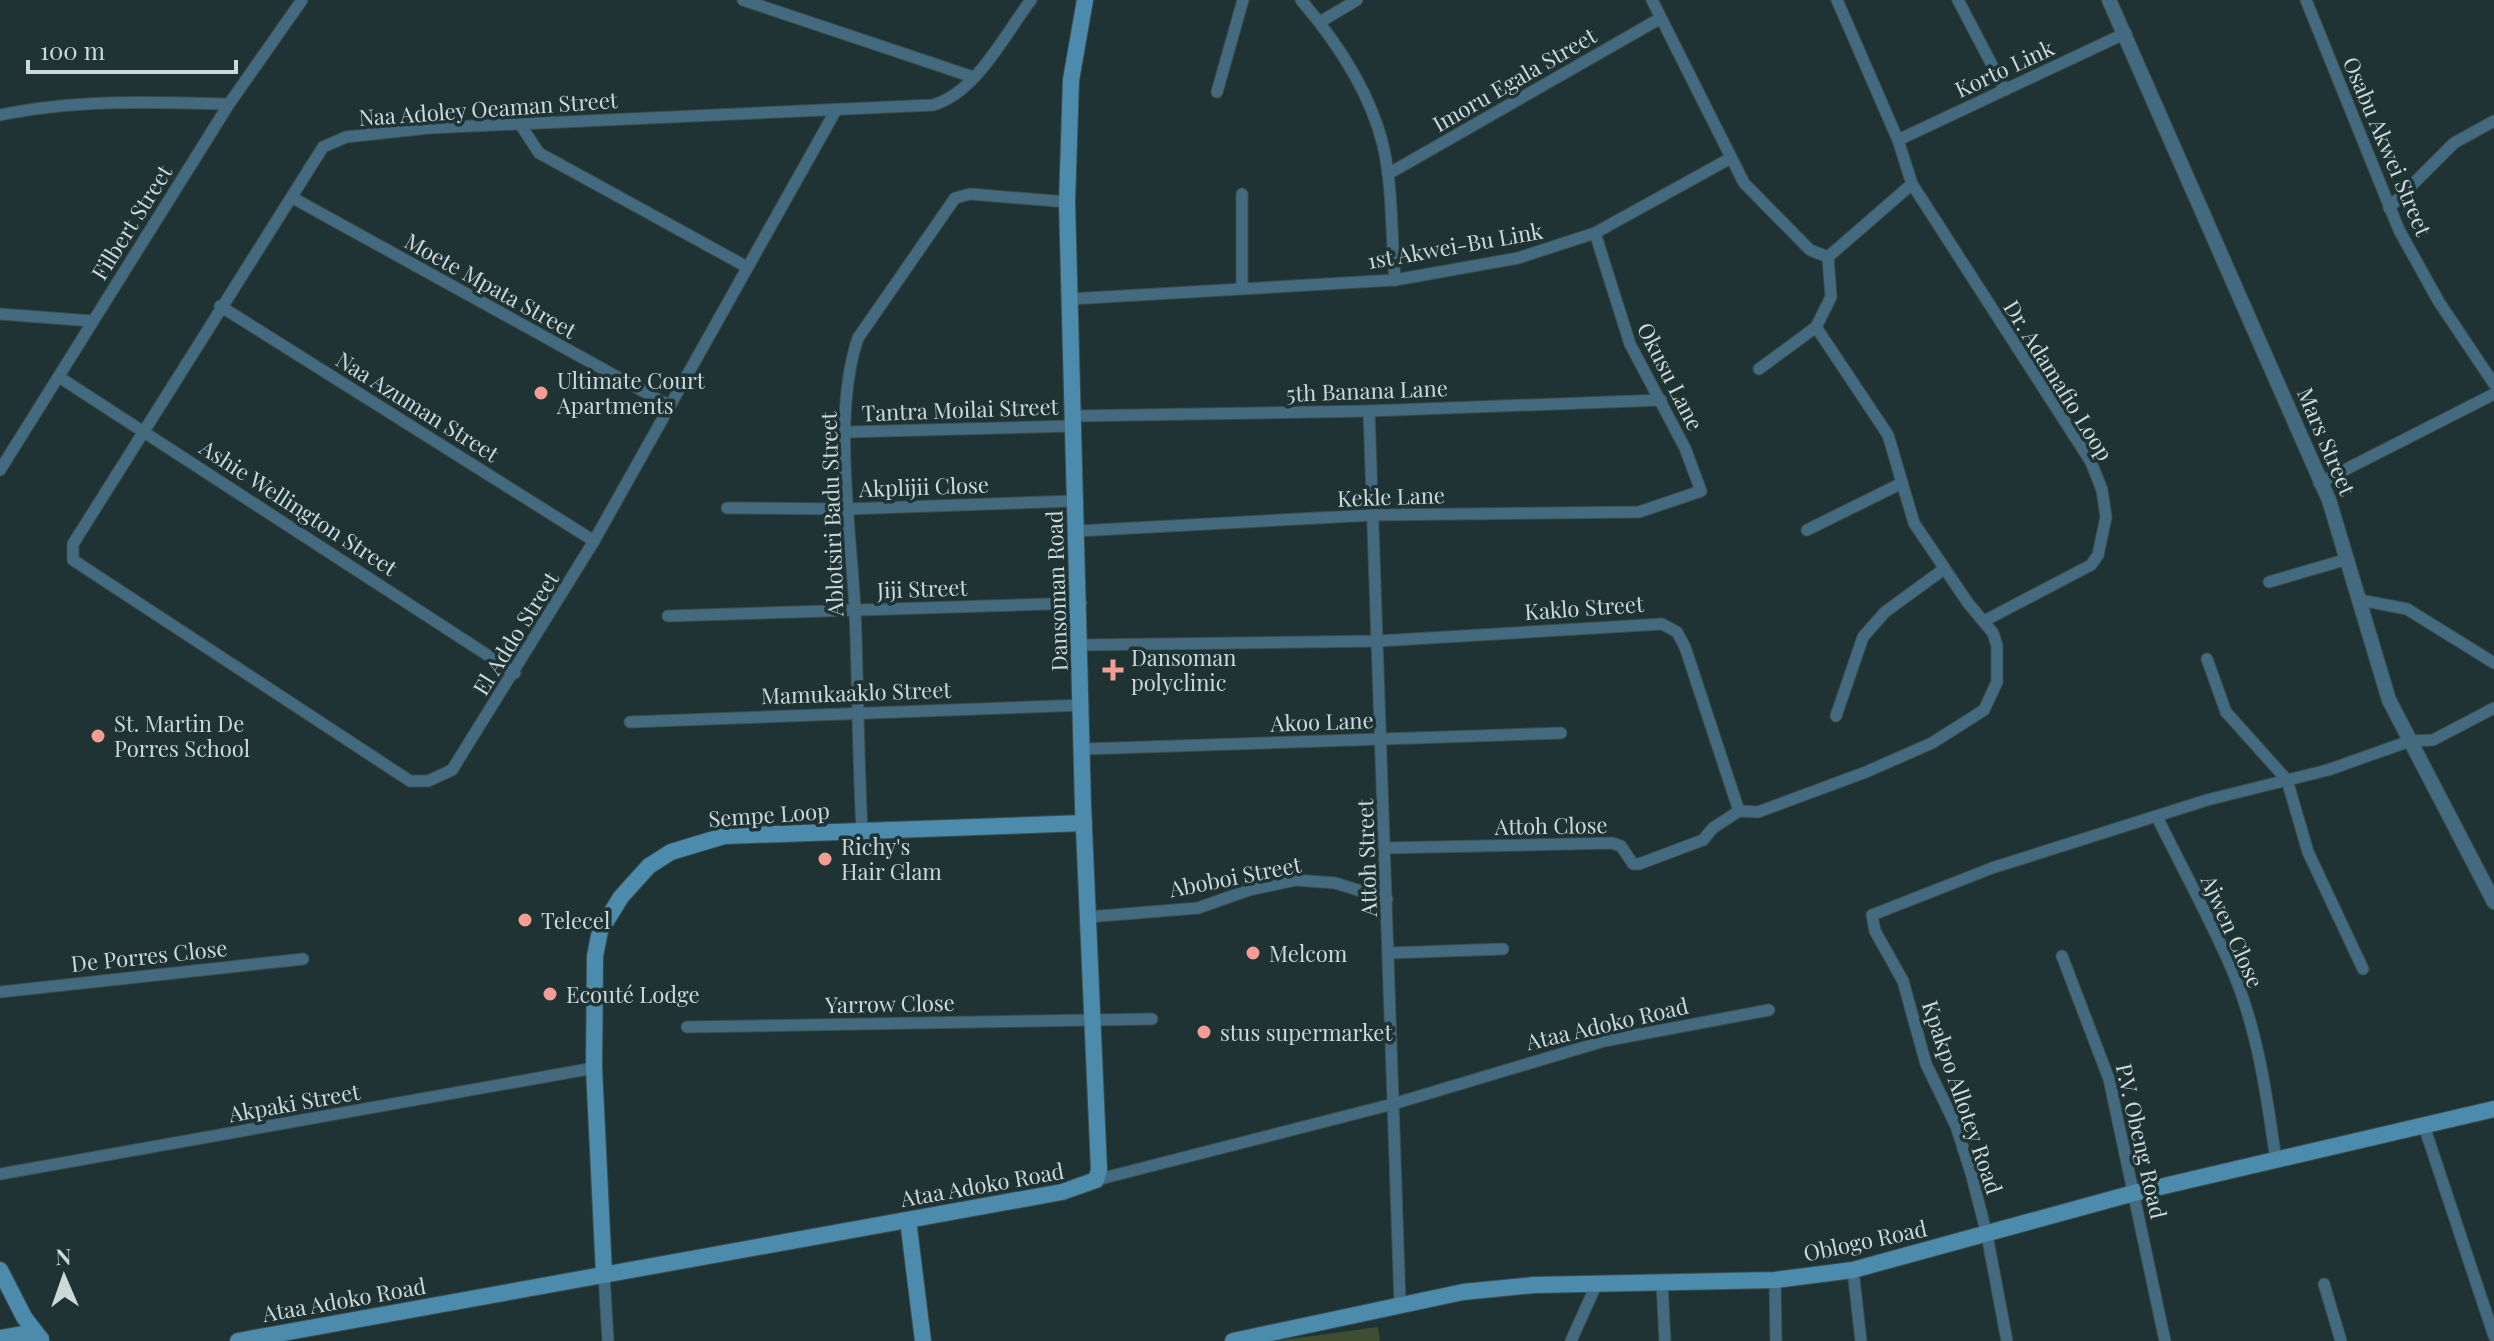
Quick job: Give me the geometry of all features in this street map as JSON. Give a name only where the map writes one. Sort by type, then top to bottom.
[{"type":"main road","name":"Dansoman Road","points":[[1085,0],[1071,80],[1067,202],[1074,501],[1081,603],[1084,823],[1099,1170],[1096,1180]]},
{"type":"main road","name":"Sempe Loop","points":[[604,1274],[594,1068],[595,956],[600,931],[621,897],[649,866],[671,852],[724,836],[1084,823]]},
{"type":"main road","name":"Oblogo Road","points":[[1233,1341],[1272,1337],[1400,1303],[1498,1288],[1775,1280],[1853,1270],[2134,1193],[2494,1109]]},
{"type":"main road","name":"Ataa Adoko Road","points":[[238,1341],[1062,1192],[1096,1180]]},
{"type":"main road","points":[[908,1220],[923,1341]]},
{"type":"main road","points":[[0,1270],[24,1317],[42,1339]]},
{"type":"main road","points":[[0,1338],[24,1334],[42,1339]]},
{"type":"street","name":"Filbert Street","points":[[0,470],[229,104],[302,0]]},
{"type":"street","points":[[743,0],[973,77]]},
{"type":"street","name":"Naa Adoley Oeaman Street","points":[[73,544],[220,306],[293,198],[323,147],[346,137],[429,128],[933,105],[946,102],[973,77],[1031,0]]},
{"type":"street","points":[[1217,92],[1243,0]]},
{"type":"street","points":[[1301,0],[1320,22],[1372,110],[1388,174],[1395,280]]},
{"type":"street","points":[[1320,22],[1357,0]]},
{"type":"street","points":[[1652,0],[1729,159],[1752,192],[1810,250],[1828,257]]},
{"type":"street","name":"Dr. Adamafio Loop","points":[[1837,0],[1898,140],[1912,184],[2062,415],[2091,462],[2102,490],[2106,517],[2098,555],[2091,565],[1984,621]]},
{"type":"street","points":[[1958,0],[2005,90]]},
{"type":"street","name":"Mars Street","points":[[2109,0],[2329,500],[2389,700],[2494,902]]},
{"type":"street","name":"Osabu Akwei Street","points":[[2306,0],[2389,208],[2439,302],[2494,384]]},
{"type":"street","name":"Imoru Egala Street","points":[[1388,174],[1661,18]]},
{"type":"street","name":"Korto Link","points":[[1898,140],[2126,33]]},
{"type":"street","points":[[0,115],[39,107],[130,101],[229,104]]},
{"type":"street","name":"El Addo Street","points":[[73,544],[71,553],[81,567],[191,635],[410,781],[428,781],[452,770],[515,673],[594,541],[836,110]]},
{"type":"street","points":[[2389,208],[2454,143],[2494,121]]},
{"type":"street","points":[[520,124],[539,153],[747,267]]},
{"type":"street","name":"1st Akwei-Bu Link","points":[[1070,299],[1395,280],[1518,258],[1595,233],[1729,159]]},
{"type":"street","points":[[1828,257],[1912,184]]},
{"type":"street","name":"Ablotsiri Badu Street","points":[[862,830],[855,611],[846,509],[850,362],[858,338],[955,198],[970,194],[1067,202]]},
{"type":"street","points":[[1242,194],[1242,288]]},
{"type":"street","name":"Moete Mpata Street","points":[[293,198],[670,406]]},
{"type":"street","name":"Okusu Lane","points":[[1595,233],[1630,344],[1661,400],[1701,491]]},
{"type":"street","points":[[1759,369],[1816,327],[1831,297],[1828,257]]},
{"type":"street","name":"Naa Azuman Street","points":[[220,306],[594,541]]},
{"type":"street","points":[[0,314],[92,321]]},
{"type":"street","points":[[1739,811],[1758,812],[1909,754],[1971,721],[1984,710],[1997,682],[1996,639],[1914,523],[1899,463],[1888,435],[1816,327]]},
{"type":"street","name":"Ashie Wellington Street","points":[[59,377],[515,673]]},
{"type":"street","points":[[2319,483],[2494,394]]},
{"type":"street","name":"5th Banana Lane","points":[[1074,421],[1661,400]]},
{"type":"street","name":"Attoh Street","points":[[1369,411],[1400,1303]]},
{"type":"street","name":"Tantra Moilai Street","points":[[847,432],[1074,421]]},
{"type":"street","points":[[1807,530],[1902,483]]},
{"type":"street","name":"Kekle Lane","points":[[1078,531],[1373,515],[1639,512],[1701,491]]},
{"type":"street","name":"Akplijii Close","points":[[727,508],[846,509],[1074,501]]},
{"type":"street","points":[[2269,582],[2348,559]]},
{"type":"street","points":[[1836,716],[1863,637],[1885,612],[1944,569]]},
{"type":"street","points":[[2360,600],[2407,609],[2494,663]]},
{"type":"street","name":"Jiji Street","points":[[668,616],[1081,603]]},
{"type":"street","name":"Kaklo Street","points":[[1082,645],[1378,641],[1662,624],[1677,632],[1685,647],[1739,811]]},
{"type":"street","points":[[2207,659],[2226,712],[2287,780],[2308,852],[2363,969]]},
{"type":"street","name":"Mamukaaklo Street","points":[[630,722],[1083,705]]},
{"type":"street","points":[[2157,817],[2410,741],[2433,740],[2494,708]]},
{"type":"street","name":"Akoo Lane","points":[[1084,749],[1561,733]]},
{"type":"street","name":"Attoh Close","points":[[1385,848],[1612,843],[1621,846],[1630,861],[1639,864],[1703,840],[1713,828],[1739,811]]},
{"type":"street","name":"Kpakpo Allotey Road","points":[[2007,1341],[1987,1235],[1956,1126],[1926,1064],[1903,981],[1871,919],[1875,911],[1935,889],[2157,817]]},
{"type":"street","name":"Ajwen Close","points":[[2157,817],[2231,966],[2268,1100],[2276,1161]]},
{"type":"street","name":"Aboboi Street","points":[[1088,917],[1198,908],[1249,890],[1296,880],[1335,883],[1387,899]]},
{"type":"street","points":[[1389,953],[1503,949]]},
{"type":"street","name":"P.V. Obeng Road","points":[[2062,956],[2109,1079],[2165,1341]]},
{"type":"street","name":"De Porres Close","points":[[0,992],[303,959]]},
{"type":"street","name":"Ataa Adoko Road","points":[[1096,1180],[1393,1104],[1604,1041],[1769,1010]]},
{"type":"street","name":"Yarrow Close","points":[[687,1027],[1152,1019]]},
{"type":"street","name":"Akpaki Street","points":[[0,1174],[594,1068]]},
{"type":"street","points":[[2424,1126],[2494,1336]]},
{"type":"street","points":[[1853,1270],[1861,1341]]},
{"type":"street","points":[[604,1274],[608,1341]]},
{"type":"street","points":[[1775,1280],[1776,1341]]},
{"type":"street","points":[[1571,1341],[1597,1283]]},
{"type":"street","points":[[1662,1283],[1665,1341]]},
{"type":"street","points":[[2324,1284],[2341,1341]]},
{"type":"green space","points":[[1378,1327],[1380,1341],[1275,1341]]},
{"type":"place","name":"Ultimate Court Apartments","points":[[541,393]]},
{"type":"place","name":"Dansoman polyclinic","points":[[1113,670]]},
{"type":"place","name":"St. Martin De Porres School","points":[[98,736]]},
{"type":"place","name":"Richy's Hair Glam","points":[[825,859]]},
{"type":"place","name":"Telecel","points":[[525,920]]},
{"type":"place","name":"Melcom","points":[[1253,953]]},
{"type":"place","name":"Ecouté Lodge","points":[[550,994]]},
{"type":"place","name":"stus supermarket","points":[[1204,1032]]}]
